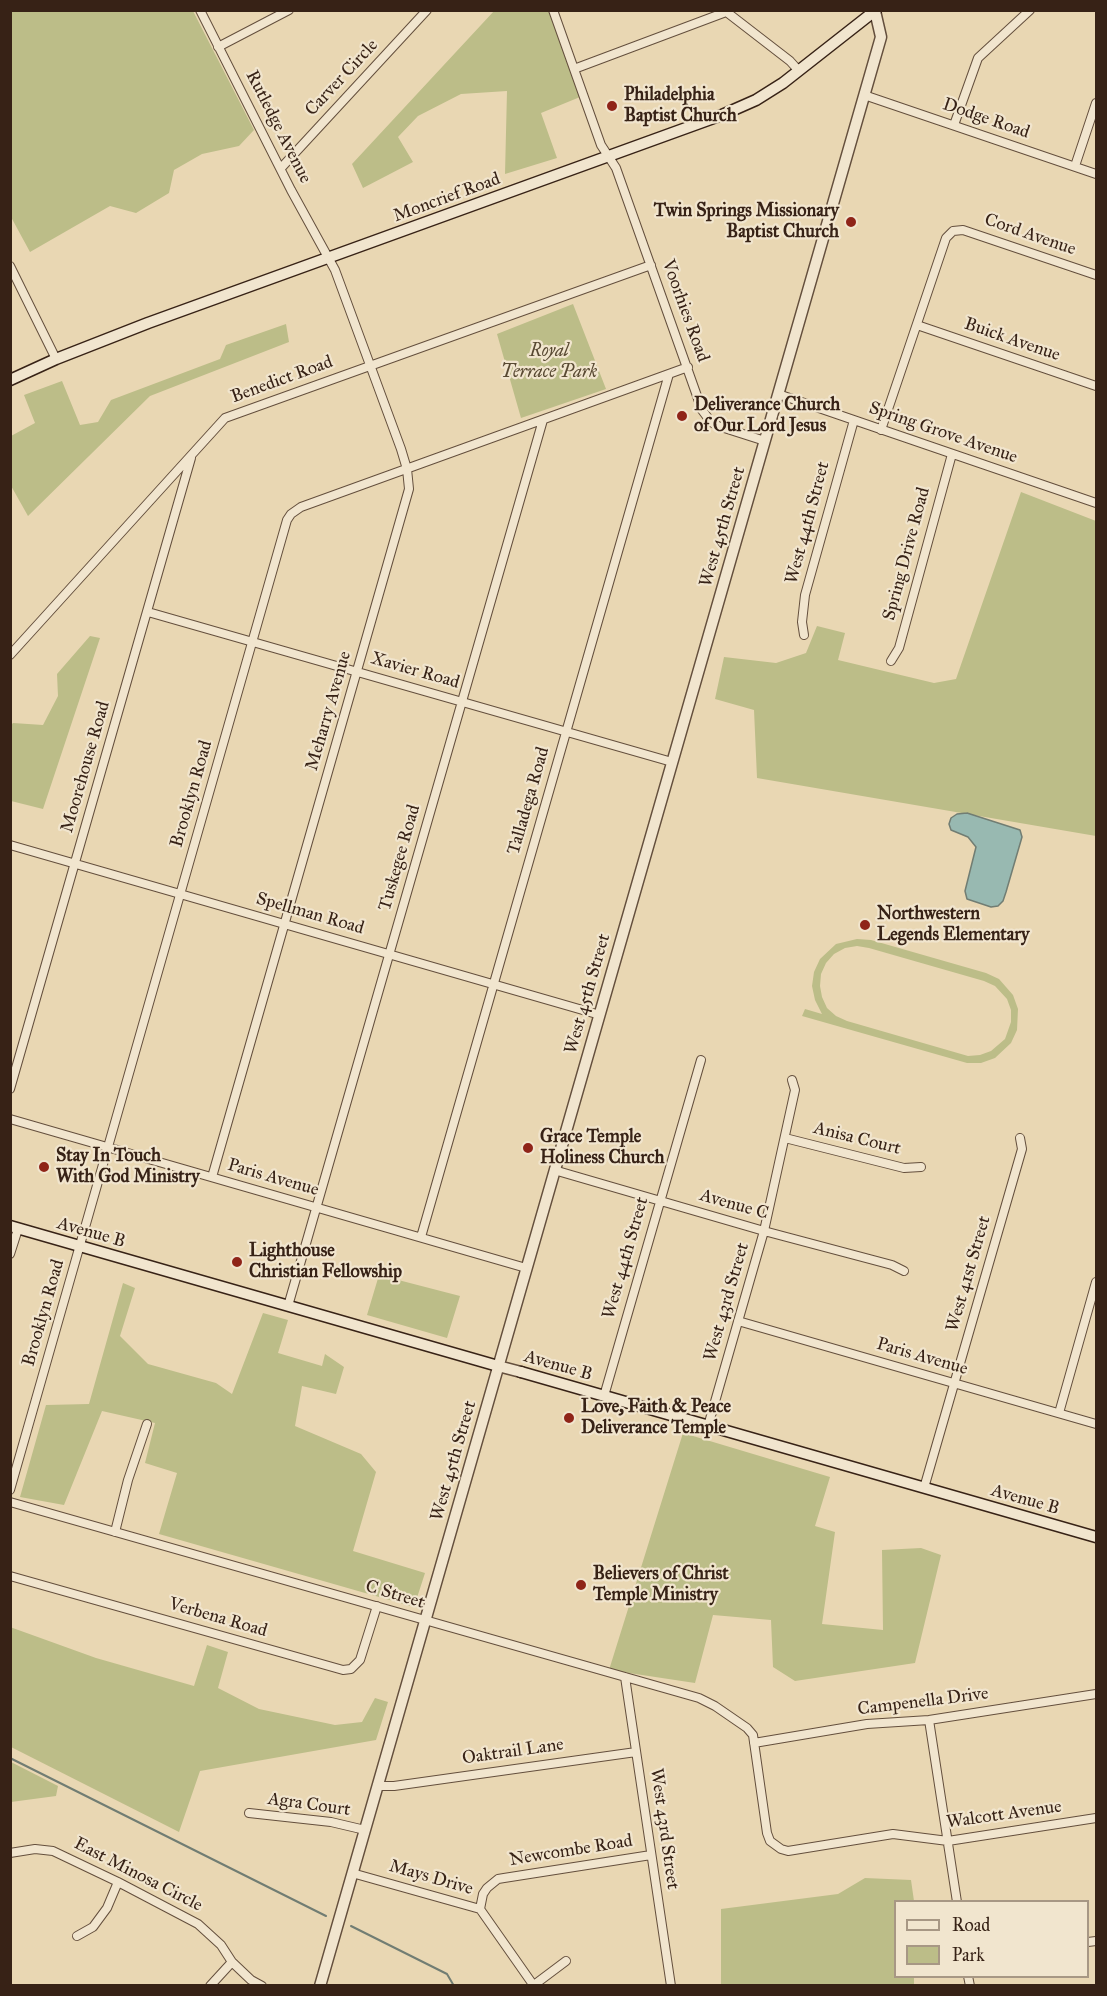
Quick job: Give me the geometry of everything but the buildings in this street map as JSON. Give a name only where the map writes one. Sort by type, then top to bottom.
[{"type":"street","name":"Rutledge Avenue","points":[[200,10],[328,258]]},
{"type":"street","points":[[218,46],[289,10]]},
{"type":"street","name":"Carver Circle","points":[[281,168],[427,10]]},
{"type":"street","name":"Voorhies Road","points":[[552,10],[601,145],[616,168],[702,410],[711,422],[718,426],[765,441]]},
{"type":"street","points":[[954,125],[978,58],[1030,10]]},
{"type":"street","points":[[574,69],[725,11],[790,61],[799,71]]},
{"type":"street","name":"Moncrief Road","points":[[10,380],[56,359],[148,323],[722,116],[756,100],[799,71],[875,11]]},
{"type":"street","name":"West 45th Street","points":[[320,1986],[881,37],[875,11]]},
{"type":"street","name":"Dodge Road","points":[[864,95],[1096,174]]},
{"type":"street","points":[[1075,166],[1096,103]]},
{"type":"street","name":"Cord Avenue","points":[[917,326],[946,238],[953,231],[963,230],[1096,275]]},
{"type":"street","name":"Meharry Avenue","points":[[212,1178],[408,497],[406,469],[335,270],[328,258]]},
{"type":"street","name":"Benedict Road","points":[[10,655],[220,422],[230,416],[651,265]]},
{"type":"street","points":[[10,266],[56,359]]},
{"type":"street","points":[[881,430],[917,326]]},
{"type":"street","name":"Buick Avenue","points":[[917,326],[1096,386]]},
{"type":"street","name":"Brooklyn Road","points":[[10,1490],[291,514],[301,507],[688,368]]},
{"type":"street","name":"Talladega Road","points":[[421,1237],[669,375]]},
{"type":"street","name":"Spring Grove Avenue","points":[[778,394],[1096,503]]},
{"type":"street","name":"Tuskegee Road","points":[[288,1306],[543,420]]},
{"type":"street","name":"West 44th Street","points":[[804,635],[802,622],[805,595],[854,420]]},
{"type":"street","name":"Moorehouse Road","points":[[10,1089],[192,454]]},
{"type":"street","name":"Spring Drive Road","points":[[891,661],[899,648],[952,454]]},
{"type":"street","name":"Xavier Road","points":[[148,612],[672,762]]},
{"type":"street","name":"Spellman Road","points":[[10,845],[600,1015]]},
{"type":"street","name":"West 44th Street","points":[[604,1396],[701,1060]]},
{"type":"street","name":"West 43rd Street","points":[[708,1426],[764,1232],[795,1090],[792,1080]]},
{"type":"street","name":"Paris Avenue","points":[[10,1119],[526,1268]]},
{"type":"street","name":"Anisa Court","points":[[785,1138],[904,1168],[921,1167]]},
{"type":"street","name":"West 41st Street","points":[[924,1488],[1022,1149],[1020,1138]]},
{"type":"street","name":"Avenue C","points":[[554,1170],[764,1232],[892,1264],[904,1271]]},
{"type":"street","points":[[10,1254],[14,1228]]},
{"type":"street","name":"Avenue B","points":[[14,1228],[1096,1537]]},
{"type":"street","points":[[1059,1413],[1096,1282]]},
{"type":"street","name":"Paris Avenue","points":[[738,1321],[1096,1424]]},
{"type":"street","points":[[115,1532],[128,1480],[147,1424]]},
{"type":"street","name":"C Street","points":[[10,1502],[377,1606],[425,1622],[699,1698],[716,1706],[747,1728],[753,1735],[754,1743]]},
{"type":"street","name":"Verbena Road","points":[[10,1576],[343,1670],[351,1669],[360,1660],[377,1606]]},
{"type":"street","name":"West 43rd Street","points":[[625,1677],[671,1986]]},
{"type":"street","name":"Campenella Drive","points":[[754,1743],[867,1724],[929,1720],[1096,1694]]},
{"type":"street","points":[[929,1720],[957,1900]]},
{"type":"street","name":"Walcott Avenue","points":[[754,1743],[767,1833],[775,1846],[788,1851],[893,1834],[948,1841],[1096,1818]]},
{"type":"street","name":"Oaktrail Lane","points":[[377,1786],[394,1786],[636,1752]]},
{"type":"street","name":"Agra Court","points":[[249,1813],[331,1822],[365,1830]]},
{"type":"street","name":"East Minosa Circle","points":[[10,1853],[35,1849],[62,1854],[198,1924],[221,1945],[232,1962],[251,1980],[262,1986]]},
{"type":"street","name":"Newcombe Road","points":[[480,1909],[483,1894],[487,1888],[504,1878],[651,1855]]},
{"type":"street","name":"Mays Drive","points":[[352,1873],[480,1909],[534,1985]]},
{"type":"street","points":[[77,1936],[93,1927],[107,1908],[118,1882]]},
{"type":"street","points":[[534,1985],[566,1961]]},
{"type":"street","points":[[210,1986],[232,1962]]},
{"type":"green space","points":[[10,11],[193,11],[254,130],[239,146],[202,154],[174,170],[169,193],[136,213],[110,206],[30,252],[11,217]]},
{"type":"green space","points":[[494,11],[549,11],[580,97],[541,113],[557,158],[505,174],[507,91],[461,94],[418,116],[398,137],[413,162],[363,188],[352,164]]},
{"type":"green space","name":"Royal Terrace Park","points":[[573,304],[606,389],[521,418],[497,334]]},
{"type":"green space","points":[[286,324],[289,342],[150,396],[28,516],[10,484],[11,436],[35,423],[24,395],[62,381],[80,425],[98,422],[111,400],[220,359],[226,345]]},
{"type":"green space","points":[[1021,492],[1096,521],[1096,836],[757,778],[754,710],[715,699],[724,657],[776,663],[806,653],[817,626],[845,633],[838,660],[934,683],[956,679]]},
{"type":"green space","points":[[90,636],[100,638],[43,809],[11,801],[11,725],[13,723],[43,725],[58,696],[57,674]]},
{"type":"green space","points":[[857,939],[871,940],[986,973],[999,979],[1013,995],[1018,1009],[1017,1030],[1011,1043],[995,1058],[981,1063],[967,1063],[802,1016],[805,1009],[822,1014],[815,1000],[812,986],[814,972],[820,959],[836,944]],"holes":[[[857,946],[995,986],[1007,999],[1011,1010],[1011,1022],[1005,1039],[991,1051],[968,1056],[836,1016],[827,1008],[822,997],[821,974],[826,963],[834,954],[845,948]]]},
{"type":"green space","points":[[379,1275],[460,1296],[447,1338],[367,1315]]},
{"type":"green space","points":[[123,1283],[135,1288],[120,1336],[148,1364],[216,1383],[232,1394],[263,1313],[288,1320],[278,1353],[322,1366],[325,1354],[344,1367],[336,1394],[302,1386],[295,1426],[361,1454],[376,1472],[353,1551],[425,1573],[414,1607],[159,1534],[177,1473],[145,1463],[155,1423],[102,1411],[64,1505],[20,1497],[46,1405],[89,1404]]},
{"type":"green space","points":[[683,1433],[830,1477],[815,1526],[835,1532],[822,1624],[883,1630],[882,1550],[921,1548],[941,1555],[915,1663],[795,1681],[773,1667],[771,1620],[713,1615],[695,1683],[609,1670]]},
{"type":"green space","points":[[10,1627],[96,1658],[194,1686],[207,1645],[228,1652],[218,1688],[259,1709],[335,1725],[362,1722],[375,1698],[388,1702],[376,1740],[200,1771],[179,1832],[11,1747]]},
{"type":"green space","points":[[11,1762],[58,1786],[56,1796],[11,1802]]},
{"type":"green space","points":[[865,1878],[911,1880],[914,1900],[894,1900],[894,1978],[914,1978],[914,1985],[721,1985],[721,1909],[838,1894]]},
{"type":"water","points":[[967,813],[1020,830],[1022,837],[1003,901],[998,906],[991,907],[967,899],[965,891],[976,847],[968,837],[951,830],[949,824],[951,818],[957,814]]},
{"type":"waterway","points":[[10,1758],[326,1916]]},
{"type":"waterway","points":[[351,1926],[447,1974],[454,1986]]},
{"type":"place","name":"Philadelphia Baptist Church","points":[[612,106]]},
{"type":"place","name":"Twin Springs Missionary Baptist Church","points":[[851,222]]},
{"type":"place","name":"Deliverance Church of Our Lord Jesus","points":[[682,416]]},
{"type":"place","name":"Northwestern Legends Elementary","points":[[865,925]]},
{"type":"place","name":"Grace Temple Holiness Church","points":[[528,1148]]},
{"type":"place","name":"Stay In Touch With God Ministry","points":[[44,1167]]},
{"type":"place","name":"Lighthouse Christian Fellowship","points":[[237,1262]]},
{"type":"place","name":"Love, Faith & Peace Deliverance Temple","points":[[569,1418]]},
{"type":"place","name":"Believers of Christ Temple Ministry","points":[[581,1585]]}]
